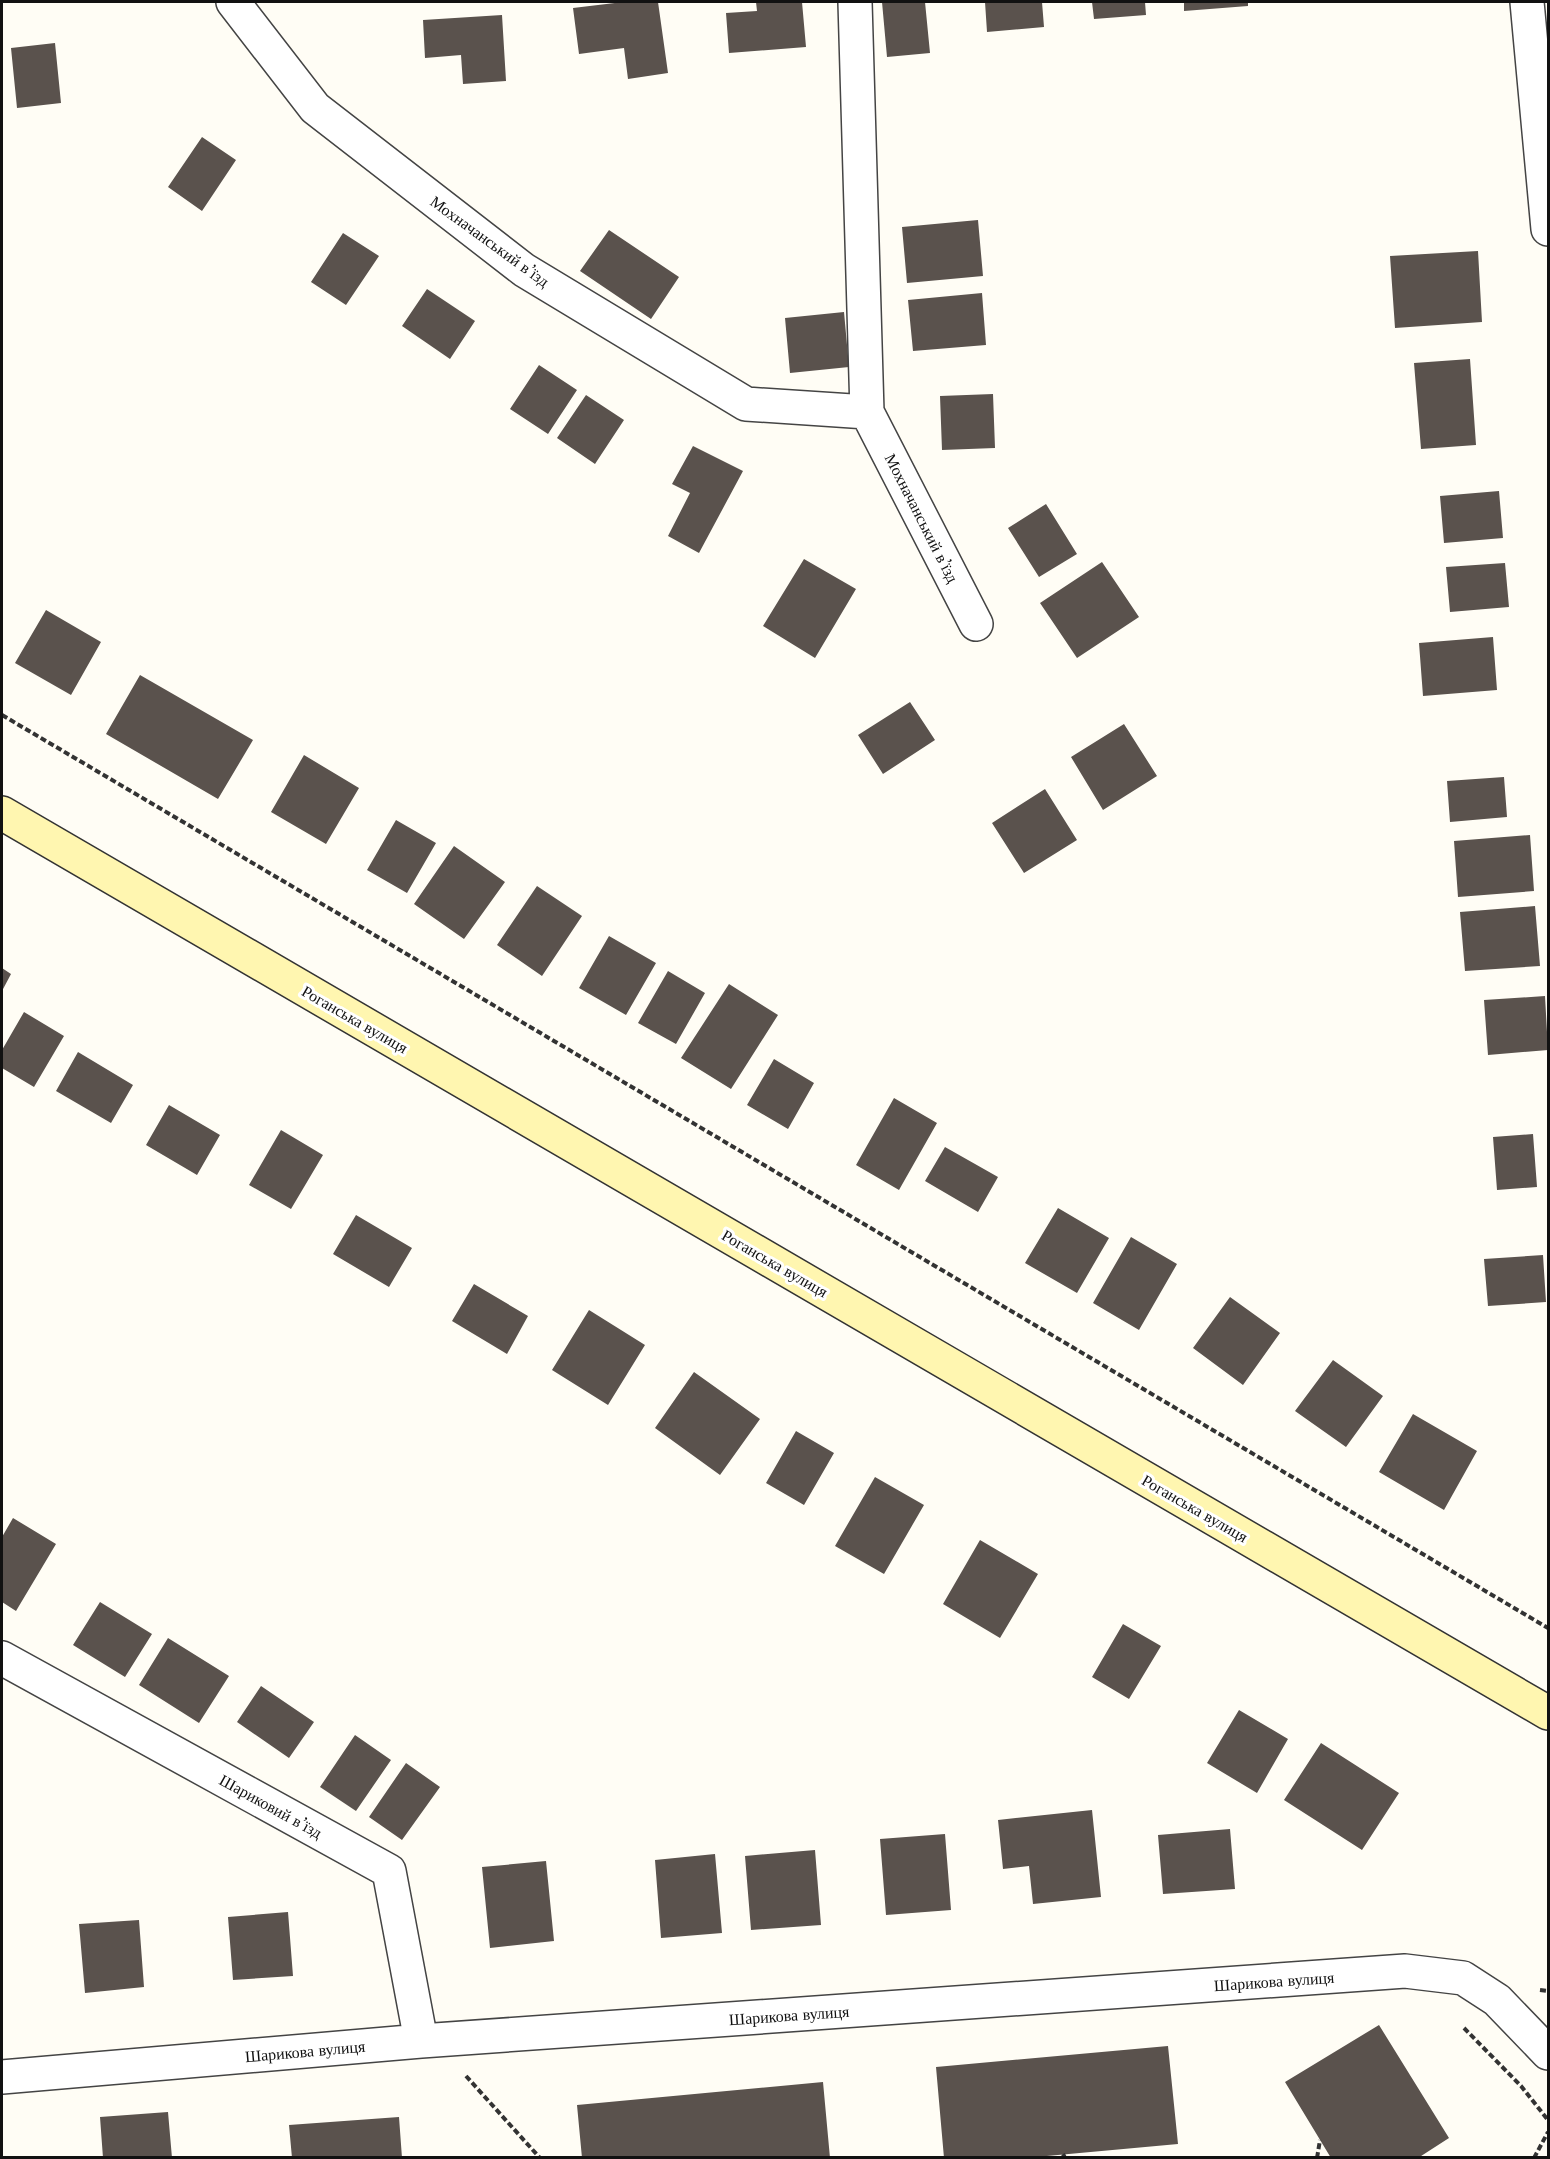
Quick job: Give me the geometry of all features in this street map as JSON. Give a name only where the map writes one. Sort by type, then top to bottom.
[{"type":"main road","name":"Роганська вулиця","points":[[2,813],[1548,1713]]},
{"type":"street","name":"Мохначанський в’їзд","points":[[234,2],[315,108],[524,270],[746,404],[867,412]]},
{"type":"street","name":"Мохначанський в’їзд","points":[[855,2],[867,412],[976,624]]},
{"type":"street","points":[[1527,2],[1548,228]]},
{"type":"street","name":"Шариковий в’їзд","points":[[2,1658],[389,1871],[421,2040]]},
{"type":"street","name":"Шарикова вулиця","points":[[2,2077],[421,2040],[1405,1971],[1463,1978],[1497,2000],[1548,2053]]},
{"type":"path","points":[[2,715],[1548,1629]]},
{"type":"path","points":[[1458,2021],[1521,2086],[1548,2120]]},
{"type":"path","points":[[461,2070],[540,2157]]},
{"type":"path","points":[[1533,2157],[1548,2132]]},
{"type":"path","points":[[1317,2157],[1320,2140]]},
{"type":"building","points":[[623,2],[658,2],[668,73],[628,79],[624,48],[579,54],[573,8]]},
{"type":"building","points":[[756,2],[802,2],[806,47],[729,53],[726,13],[757,11]]},
{"type":"building","points":[[882,2],[925,2],[930,53],[887,57]]},
{"type":"building","points":[[985,2],[1042,2],[1044,27],[987,32]]},
{"type":"building","points":[[1092,2],[1145,2],[1146,15],[1094,19]]},
{"type":"building","points":[[1184,2],[1248,2],[1248,6],[1184,11]]},
{"type":"building","points":[[502,15],[506,81],[463,84],[461,55],[425,58],[423,20]]},
{"type":"building","points":[[55,43],[61,103],[17,108],[11,48]]},
{"type":"building","points":[[202,137],[236,160],[202,211],[168,187]]},
{"type":"building","points":[[978,220],[983,276],[907,283],[902,227]]},
{"type":"building","points":[[609,230],[679,277],[651,319],[580,271]]},
{"type":"building","points":[[343,233],[379,256],[346,305],[311,282]]},
{"type":"building","points":[[1478,251],[1482,322],[1395,328],[1390,256]]},
{"type":"building","points":[[427,289],[475,321],[450,359],[402,326]]},
{"type":"building","points":[[982,293],[986,345],[913,351],[908,300]]},
{"type":"building","points":[[844,312],[849,367],[790,373],[785,318]]},
{"type":"building","points":[[1470,359],[1476,445],[1421,449],[1414,363]]},
{"type":"building","points":[[539,365],[577,390],[548,434],[510,409]]},
{"type":"building","points":[[993,394],[995,448],[942,450],[940,396]]},
{"type":"building","points":[[586,395],[624,420],[595,464],[557,438]]},
{"type":"building","points":[[693,446],[743,471],[699,553],[668,536],[690,493],[672,484]]},
{"type":"building","points":[[1499,491],[1503,538],[1444,543],[1440,496]]},
{"type":"building","points":[[1046,504],[1077,554],[1039,577],[1008,528]]},
{"type":"building","points":[[804,559],[856,589],[815,658],[763,626]]},
{"type":"building","points":[[1102,562],[1139,617],[1077,658],[1040,603]]},
{"type":"building","points":[[1505,563],[1509,607],[1450,612],[1446,567]]},
{"type":"building","points":[[46,610],[101,642],[71,695],[15,663]]},
{"type":"building","points":[[1493,637],[1497,690],[1423,696],[1419,643]]},
{"type":"building","points":[[140,675],[253,740],[218,799],[106,734]]},
{"type":"building","points":[[910,702],[935,740],[883,774],[858,735]]},
{"type":"building","points":[[1124,724],[1157,776],[1103,810],[1071,757]]},
{"type":"building","points":[[304,755],[359,788],[326,844],[271,812]]},
{"type":"building","points":[[1504,777],[1507,817],[1450,822],[1447,781]]},
{"type":"building","points":[[1045,789],[1077,840],[1024,873],[992,823]]},
{"type":"building","points":[[396,820],[436,843],[407,893],[367,870]]},
{"type":"building","points":[[1530,835],[1534,891],[1458,897],[1454,841]]},
{"type":"building","points":[[454,846],[505,882],[464,939],[414,904]]},
{"type":"building","points":[[537,886],[582,916],[542,976],[497,945]]},
{"type":"building","points":[[1535,906],[1540,966],[1465,971],[1460,912]]},
{"type":"building","points":[[609,936],[656,963],[626,1015],[579,988]]},
{"type":"building","points":[[2,968],[11,974],[2,991]]},
{"type":"building","points":[[668,971],[705,993],[676,1044],[638,1023]]},
{"type":"building","points":[[729,984],[778,1015],[731,1089],[681,1058]]},
{"type":"building","points":[[1545,996],[1548,1050],[1488,1055],[1484,1000]]},
{"type":"building","points":[[24,1012],[64,1036],[34,1087],[2,1068],[2,1050]]},
{"type":"building","points":[[78,1052],[133,1085],[111,1123],[56,1091]]},
{"type":"building","points":[[774,1059],[814,1083],[788,1129],[747,1105]]},
{"type":"building","points":[[894,1098],[937,1123],[899,1190],[856,1165]]},
{"type":"building","points":[[169,1105],[220,1135],[197,1175],[146,1145]]},
{"type":"building","points":[[281,1130],[323,1155],[291,1209],[249,1185]]},
{"type":"building","points":[[1533,1134],[1537,1187],[1497,1190],[1493,1137]]},
{"type":"building","points":[[945,1147],[998,1177],[978,1212],[925,1181]]},
{"type":"building","points":[[1058,1208],[1109,1238],[1077,1293],[1025,1263]]},
{"type":"building","points":[[356,1215],[412,1248],[389,1287],[333,1254]]},
{"type":"building","points":[[1131,1237],[1177,1264],[1139,1330],[1093,1303]]},
{"type":"building","points":[[1543,1255],[1546,1302],[1488,1306],[1484,1259]]},
{"type":"building","points":[[474,1284],[528,1316],[507,1354],[452,1321]]},
{"type":"building","points":[[1230,1297],[1280,1333],[1243,1385],[1193,1348]]},
{"type":"building","points":[[589,1310],[645,1345],[608,1405],[552,1370]]},
{"type":"building","points":[[1333,1360],[1383,1396],[1346,1447],[1295,1411]]},
{"type":"building","points":[[694,1372],[760,1419],[720,1475],[655,1428]]},
{"type":"building","points":[[1413,1414],[1477,1451],[1444,1510],[1379,1472]]},
{"type":"building","points":[[796,1431],[834,1453],[804,1505],[766,1483]]},
{"type":"building","points":[[875,1477],[924,1505],[884,1574],[835,1546]]},
{"type":"building","points":[[13,1518],[56,1544],[16,1611],[2,1602],[2,1537]]},
{"type":"building","points":[[980,1540],[1038,1574],[1000,1638],[943,1604]]},
{"type":"building","points":[[100,1602],[152,1634],[125,1677],[73,1645]]},
{"type":"building","points":[[1123,1624],[1161,1646],[1129,1699],[1092,1677]]},
{"type":"building","points":[[168,1638],[229,1676],[199,1723],[139,1685]]},
{"type":"building","points":[[261,1686],[314,1722],[289,1758],[237,1722]]},
{"type":"building","points":[[1239,1710],[1288,1739],[1257,1793],[1207,1763]]},
{"type":"building","points":[[355,1735],[391,1760],[356,1811],[320,1787]]},
{"type":"building","points":[[1321,1743],[1399,1793],[1362,1850],[1284,1800]]},
{"type":"building","points":[[406,1763],[440,1787],[402,1840],[369,1817]]},
{"type":"building","points":[[1092,1810],[1101,1897],[1033,1904],[1029,1866],[1003,1869],[998,1820]]},
{"type":"building","points":[[1230,1829],[1235,1889],[1163,1894],[1158,1835]]},
{"type":"building","points":[[945,1834],[951,1910],[886,1915],[880,1839]]},
{"type":"building","points":[[815,1850],[821,1925],[751,1930],[745,1856]]},
{"type":"building","points":[[715,1854],[722,1933],[661,1938],[655,1860]]},
{"type":"building","points":[[546,1861],[554,1941],[490,1948],[482,1867]]},
{"type":"building","points":[[288,1912],[293,1976],[233,1980],[228,1917]]},
{"type":"building","points":[[139,1920],[144,1987],[85,1993],[79,1924]]},
{"type":"building","points":[[1379,2025],[1449,2138],[1418,2158],[1331,2158],[1285,2082]]},
{"type":"building","points":[[1168,2046],[1178,2144],[1025,2158],[944,2158],[936,2067]]},
{"type":"building","points":[[823,2082],[830,2158],[582,2158],[577,2105]]},
{"type":"building","points":[[168,2112],[172,2158],[103,2158],[100,2117]]},
{"type":"building","points":[[399,2117],[402,2158],[292,2158],[289,2125]]}]
